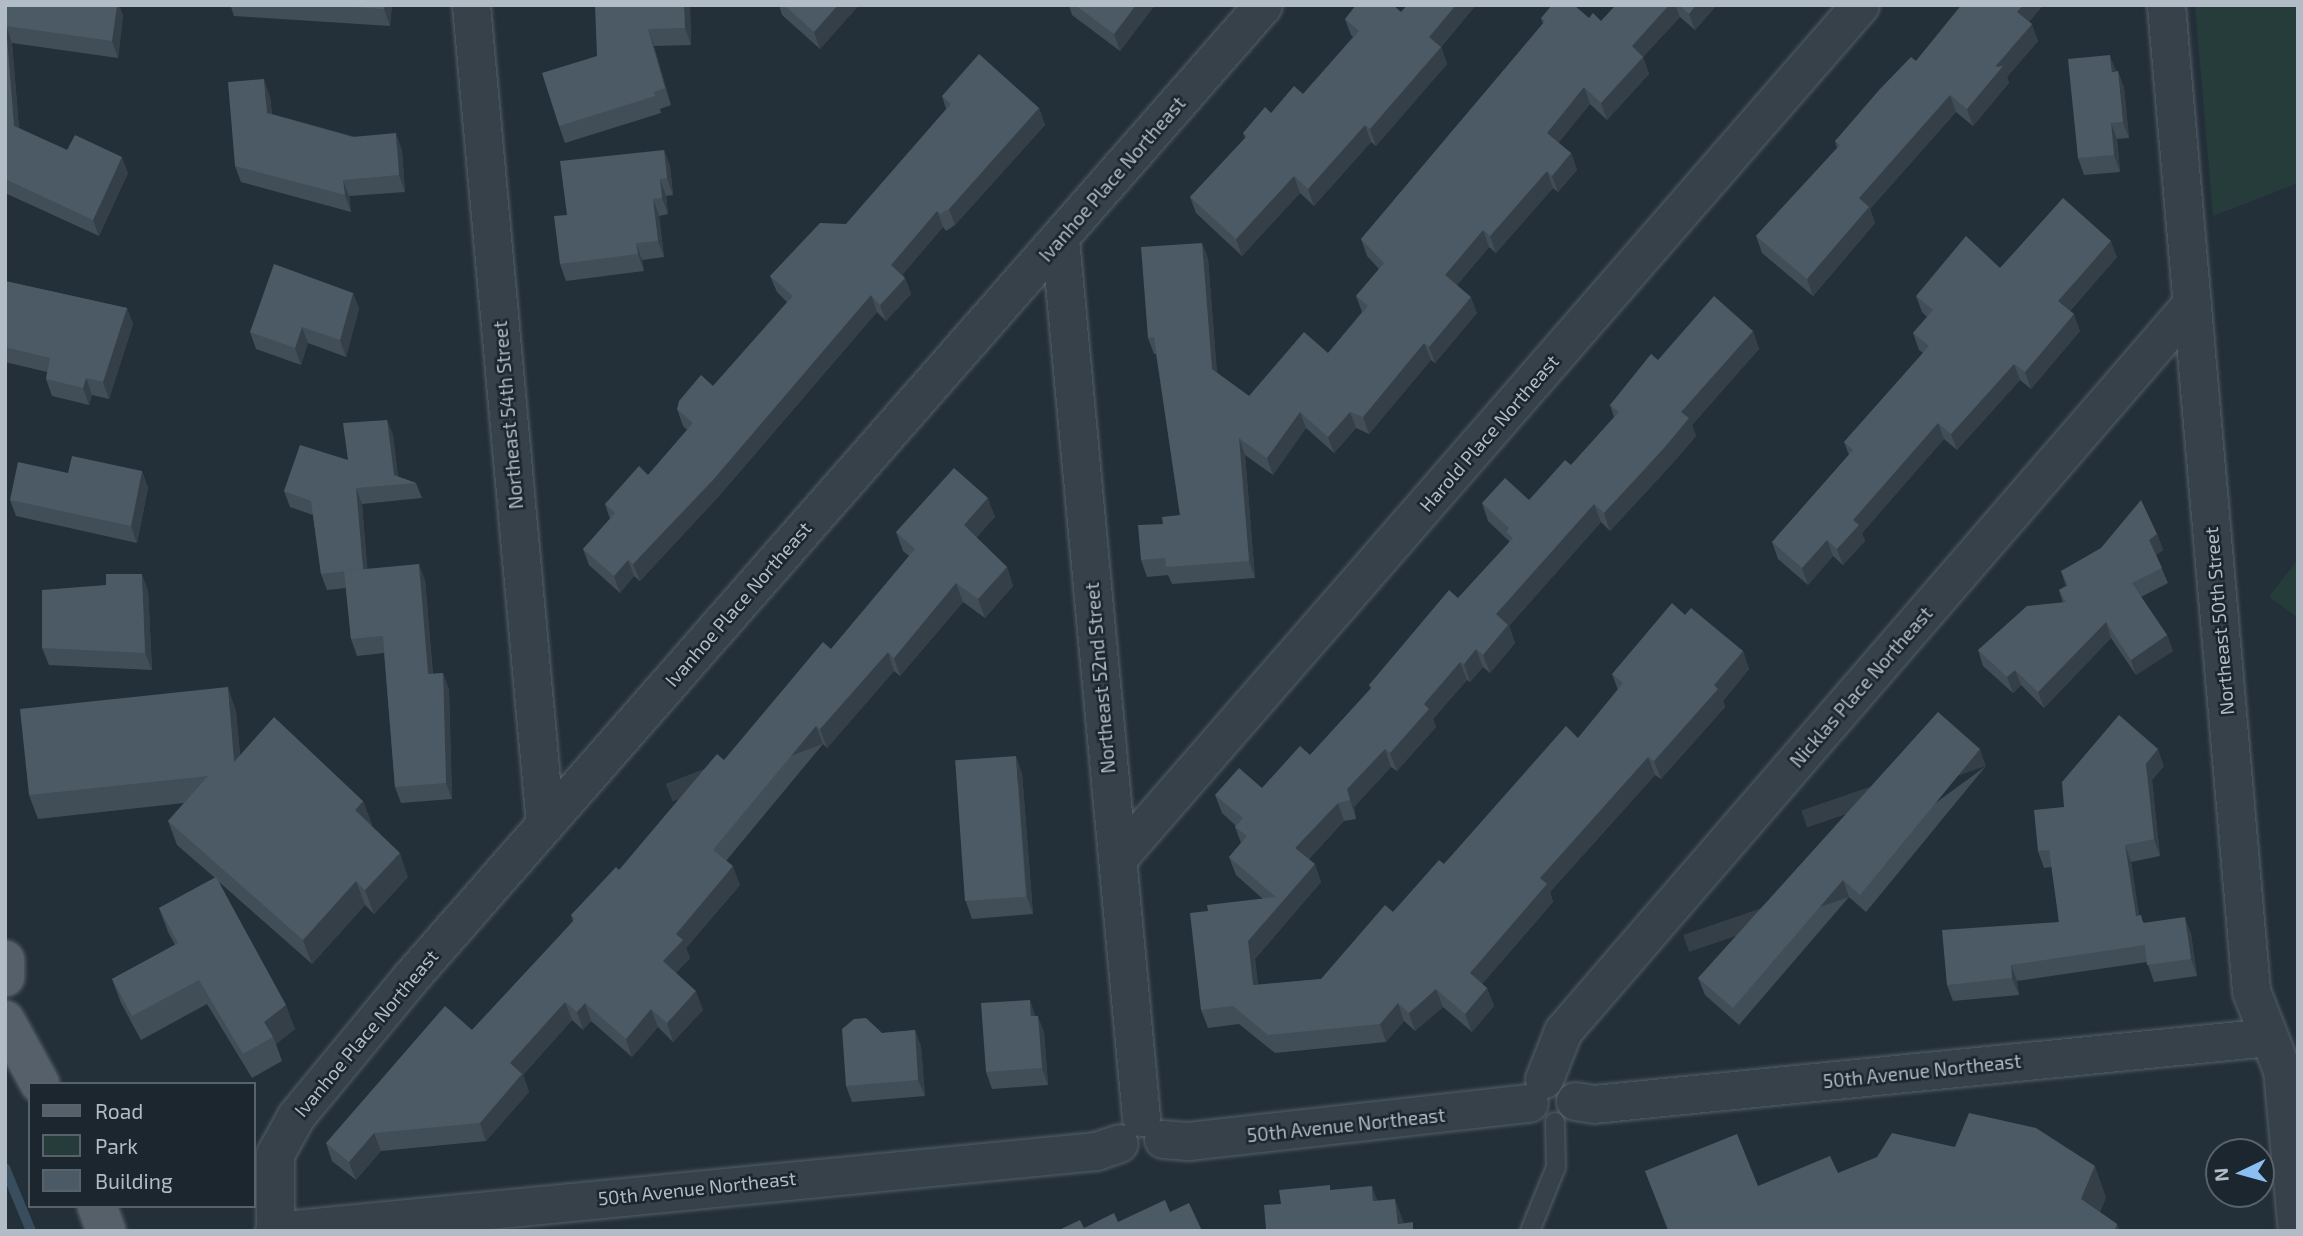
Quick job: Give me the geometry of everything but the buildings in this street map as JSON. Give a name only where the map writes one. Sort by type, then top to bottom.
[{"type":"main road","points":[[5,960],[5,977]]},
{"type":"main road","points":[[5,1020],[39,1082]]},
{"type":"main road","points":[[98,1208],[106,1231]]},
{"type":"street","name":"Northeast 54th Street","points":[[471,5],[545,824]]},
{"type":"street","name":"Ivanhoe Place Northeast","points":[[274,1231],[272,1174],[284,1134],[410,978],[1263,5]]},
{"type":"street","name":"Harold Place Northeast","points":[[1116,859],[1860,5]]},
{"type":"street","name":"Northeast 50th Street","points":[[2166,5],[2251,991],[2282,1070],[2297,1231]]},
{"type":"street","name":"Northeast 52nd Street","points":[[1060,239],[1141,1133]]},
{"type":"street","name":"Nicklas Place Northeast","points":[[1551,1101],[1563,1031],[2192,303]]},
{"type":"street","name":"50th Avenue Northeast","points":[[274,1231],[437,1223],[1096,1151],[1141,1133],[1188,1141],[1551,1101],[1606,1102],[2269,1037]]},
{"type":"lane","points":[[1530,1231],[1556,1167],[1551,1101]]},
{"type":"green space","points":[[2195,5],[2298,5],[2298,183],[2213,216]]},
{"type":"green space","points":[[2298,559],[2298,618],[2269,597]]},
{"type":"waterway","points":[[5,1168],[31,1231]]}]
